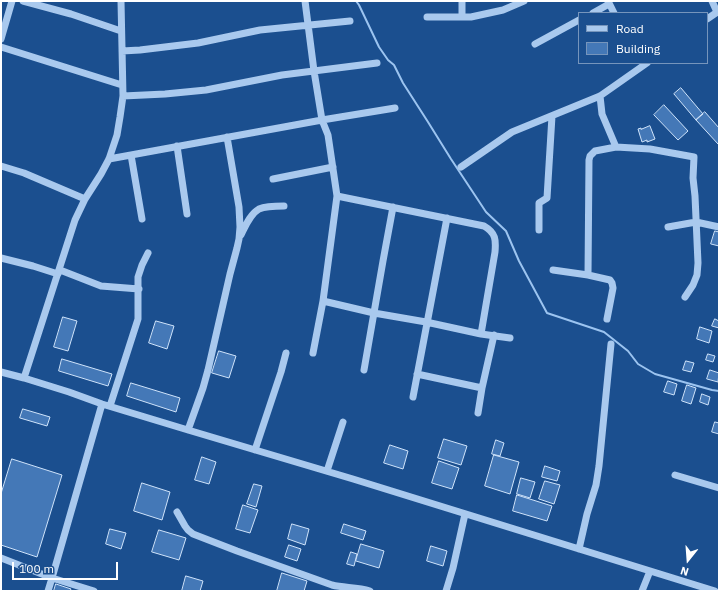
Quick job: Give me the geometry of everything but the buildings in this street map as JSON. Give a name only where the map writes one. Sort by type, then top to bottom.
[{"type":"street","points":[[1,39],[12,1]]},
{"type":"street","points":[[23,1],[85,18],[122,31]]},
{"type":"street","points":[[24,378],[75,220],[85,199],[101,174],[117,135],[123,96],[121,1]]},
{"type":"street","points":[[305,1],[322,120],[328,135],[337,196],[323,301],[312,353]]},
{"type":"street","points":[[462,1],[462,17]]},
{"type":"street","points":[[427,17],[471,17],[503,10],[524,1]]},
{"type":"street","points":[[708,18],[718,11],[712,1]]},
{"type":"street","points":[[595,12],[609,3],[614,12]]},
{"type":"street","points":[[122,51],[198,44],[260,30],[350,21]]},
{"type":"street","points":[[535,44],[578,21]]},
{"type":"street","points":[[1,47],[122,85]]},
{"type":"street","points":[[123,96],[206,90],[282,75],[377,63]]},
{"type":"street","points":[[461,167],[512,132],[600,96],[643,64]]},
{"type":"street","points":[[600,96],[602,114],[616,146]]},
{"type":"street","points":[[108,159],[395,108]]},
{"type":"street","points":[[539,230],[539,203],[547,198],[552,116]]},
{"type":"street","points":[[188,430],[203,388],[224,295],[239,239],[239,207],[228,137]]},
{"type":"street","points":[[177,146],[187,214]]},
{"type":"street","points":[[588,275],[589,160],[592,153],[616,146],[650,149],[694,157],[692,172],[695,196],[698,263],[697,276],[693,286],[685,298]]},
{"type":"street","points":[[131,155],[142,219]]},
{"type":"street","points":[[1,166],[24,173],[85,199]]},
{"type":"street","points":[[273,179],[333,168]]},
{"type":"street","points":[[337,196],[484,226],[492,232],[495,240],[495,252],[481,334]]},
{"type":"street","points":[[239,239],[252,215],[259,209],[270,206],[284,206]]},
{"type":"street","points":[[364,370],[393,207]]},
{"type":"street","points":[[413,396],[447,218]]},
{"type":"street","points":[[668,227],[696,222],[719,227]]},
{"type":"street","points":[[110,406],[138,319],[138,277],[148,253]]},
{"type":"street","points":[[1,258],[59,272],[101,286],[139,289]]},
{"type":"street","points":[[553,270],[610,280],[613,288],[607,319]]},
{"type":"street","points":[[323,301],[374,313],[481,334],[510,338]]},
{"type":"street","points":[[478,413],[494,335]]},
{"type":"street","points":[[578,549],[596,485],[611,344]]},
{"type":"street","points":[[256,450],[286,352]]},
{"type":"street","points":[[1,372],[715,591]]},
{"type":"street","points":[[418,374],[482,388]]},
{"type":"street","points":[[48,591],[102,404]]},
{"type":"street","points":[[327,471],[343,422]]},
{"type":"street","points":[[675,475],[719,488]]},
{"type":"street","points":[[177,512],[188,530],[196,535],[252,557],[332,585],[370,591]]},
{"type":"street","points":[[446,591],[454,568],[465,514]]},
{"type":"street","points":[[1,558],[52,578],[94,591]]},
{"type":"street","points":[[642,591],[650,571]]},
{"type":"waterway","points":[[356,1],[379,47],[388,60],[394,65],[403,83],[451,159],[486,212],[506,231],[519,261],[547,313],[604,332],[628,351],[638,364],[655,374],[719,391]]}]
